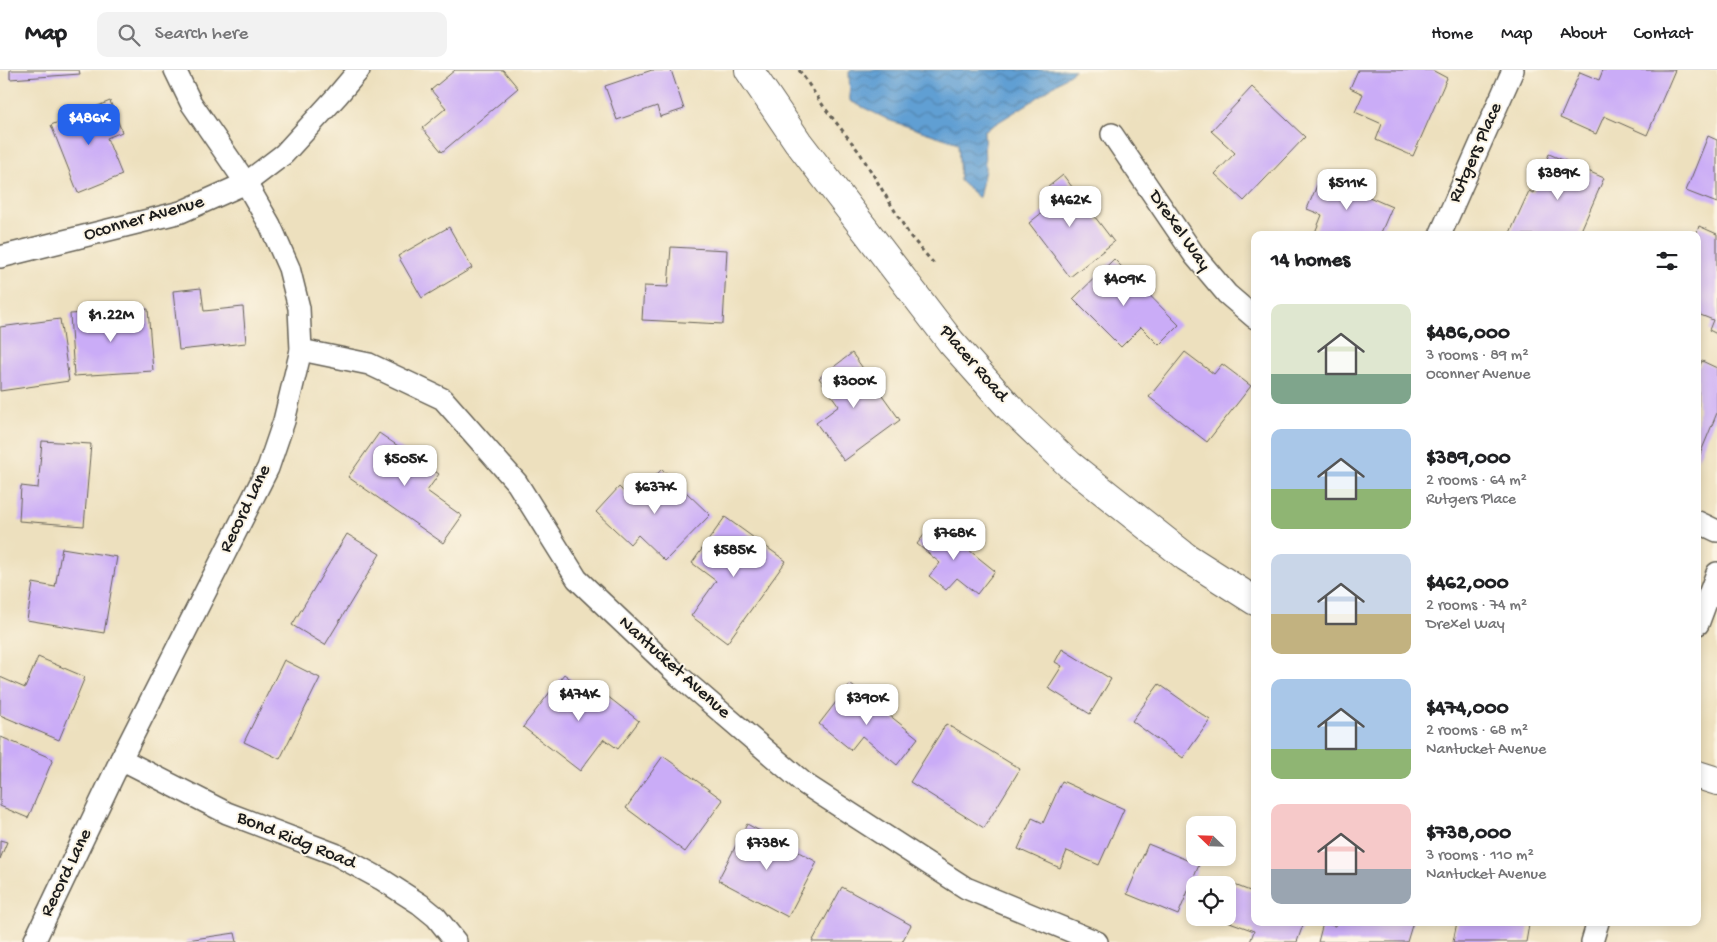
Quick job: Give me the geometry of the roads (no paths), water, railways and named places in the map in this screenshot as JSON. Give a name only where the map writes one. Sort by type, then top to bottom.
[{"type":"main road","name":"Placer Road","points":[[749,70],[798,142],[951,342],[1010,407],[1078,471],[1186,557],[1251,598]]},
{"type":"main road","points":[[1701,776],[1717,780]]},
{"type":"street","name":"Record Lane","points":[[34,942],[121,759],[268,468],[284,421],[301,350],[299,308],[289,268],[270,226],[246,183],[196,111],[175,70]]},
{"type":"street","name":"Oconner Avenue","points":[[0,257],[180,212],[246,183],[284,154],[359,70]]},
{"type":"street","name":"Rutgers Place","points":[[1442,231],[1512,70]]},
{"type":"street","name":"Drexel Way","points":[[1112,134],[1194,256],[1227,294],[1251,315]]},
{"type":"street","name":"Nantucket Avenue","points":[[301,350],[369,364],[443,399],[517,483],[577,579],[679,676],[804,784],[966,888],[1097,942]]},
{"type":"street","points":[[1701,523],[1717,531]]},
{"type":"street","points":[[1701,616],[1717,573]]},
{"type":"street","name":"Bond Ridg Road","points":[[121,759],[226,813],[335,854],[381,879],[420,904],[436,917],[456,942]]},
{"type":"street","points":[[1592,942],[1597,926]]},
{"type":"water","points":[[852,70],[1075,70],[1034,100],[984,131],[985,170],[979,198],[960,181],[958,143],[891,121],[850,101],[849,72]]}]
